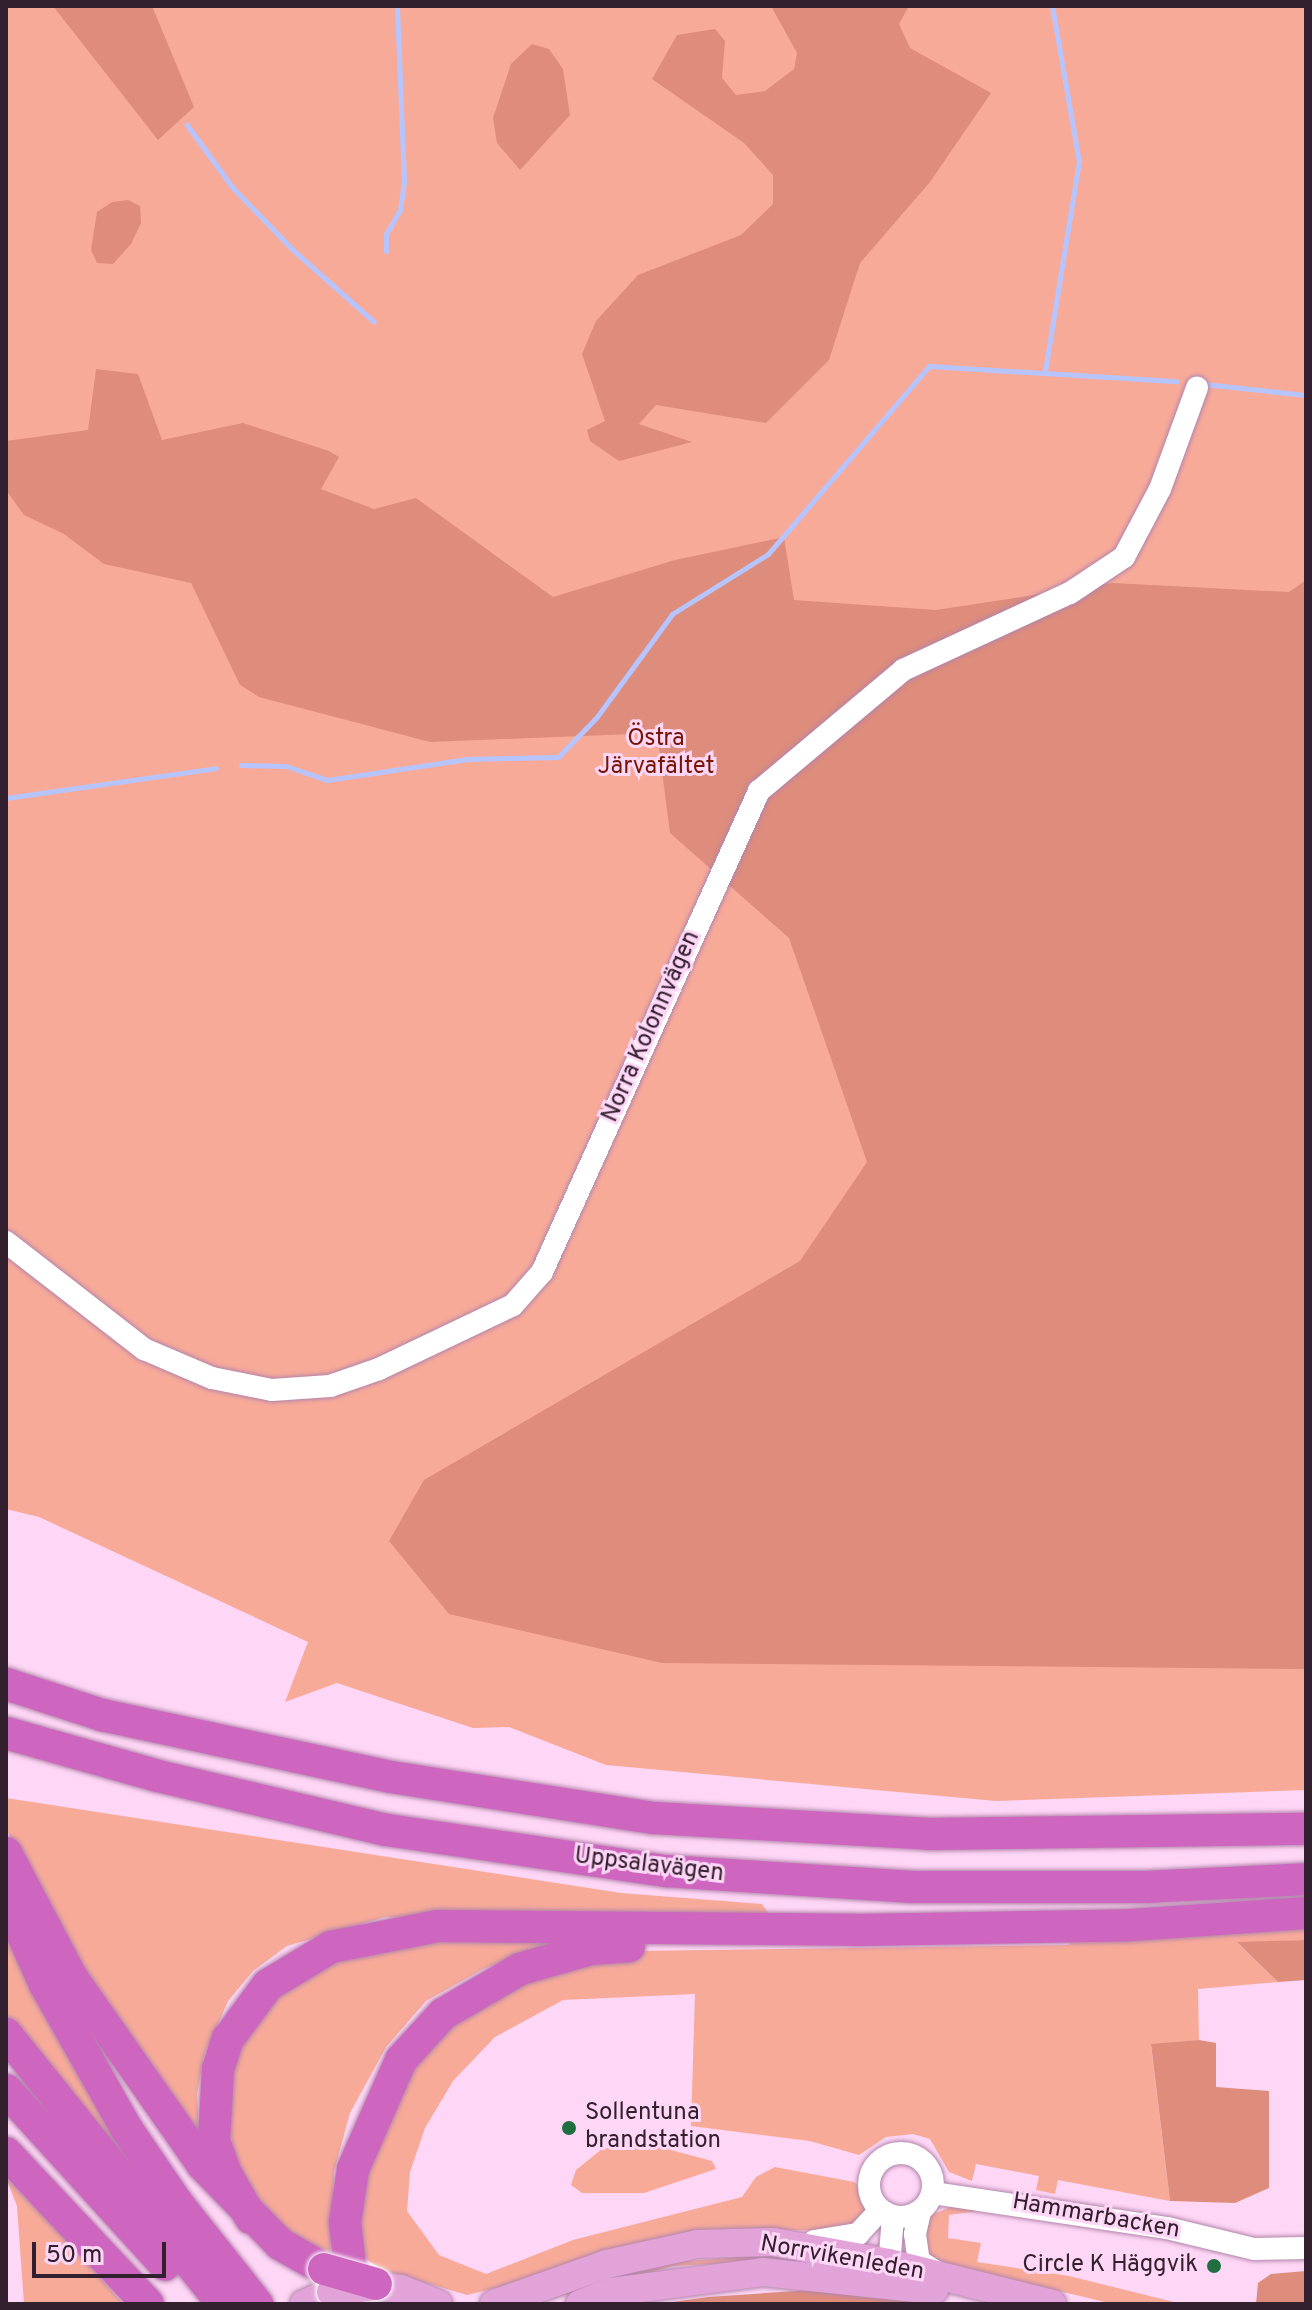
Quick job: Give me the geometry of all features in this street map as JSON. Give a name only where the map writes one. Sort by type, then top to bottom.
[{"type":"highway","points":[[6,1677],[102,1715]]},
{"type":"highway","name":"Uppsalavägen","points":[[6,1684],[102,1715],[391,1777],[654,1818],[930,1834],[1306,1829]]},
{"type":"highway","name":"Uppsalavägen","points":[[6,1733],[158,1776],[387,1830],[666,1871],[913,1887],[1306,1879]]},
{"type":"highway","points":[[6,1853],[80,1990],[156,2102],[251,2218],[280,2244],[357,2287]]},
{"type":"highway","points":[[6,1897],[45,1984],[126,2128],[177,2203],[257,2304]]},
{"type":"highway","points":[[251,2218],[225,2172],[214,2140],[218,2069],[228,2039],[268,1985],[331,1947],[438,1926],[855,1930],[1131,1925],[1306,1913]]},
{"type":"highway","points":[[357,2287],[345,2222],[353,2169],[401,2060],[443,2014],[520,1969],[590,1949],[855,1930]]},
{"type":"highway","points":[[6,2034],[223,2304]]},
{"type":"highway","points":[[6,2090],[199,2304]]},
{"type":"highway","points":[[8,2154],[148,2304]]},
{"type":"highway","points":[[71,2222],[135,2304]]},
{"type":"main road","name":"Norrvikenleden","points":[[494,2304],[607,2264],[697,2244],[773,2242],[888,2273],[1052,2304]]},
{"type":"main road","name":"Norrvikenleden","points":[[580,2304],[624,2289],[763,2272],[888,2273],[952,2279],[1052,2304]]},
{"type":"main road","points":[[304,2304],[357,2287],[427,2301]]},
{"type":"street","name":"Norra Kolonnvägen","points":[[6,1242],[144,1349],[212,1378],[272,1390],[330,1386],[379,1369],[513,1305],[542,1272],[759,791],[903,670],[1070,593],[1115,564],[1154,503],[1197,388]]},
{"type":"street","points":[[888,2273],[887,2213],[873,2201],[870,2176],[877,2163],[893,2153],[905,2152],[928,2165],[933,2193],[920,2212],[915,2234],[919,2261],[952,2279]]},
{"type":"street","name":"Hammarbacken","points":[[933,2193],[1167,2228],[1254,2249],[1306,2248]]},
{"type":"street","points":[[773,2242],[839,2240],[858,2234],[887,2213],[920,2212]]},
{"type":"green space","name":"Östra Järvafältet","points":[[6,6],[1306,6],[1306,1790],[996,1801],[606,1765],[509,1727],[473,1728],[337,1683],[285,1702],[308,1642],[39,1517],[6,1509]]},
{"type":"green space","points":[[6,1798],[621,1893],[762,1904],[775,1923],[571,1926],[385,1917],[287,1946],[253,1971],[228,2001],[204,2056],[197,2094],[200,2149],[161,2097],[27,1876],[6,1828]]},
{"type":"green space","points":[[1306,1925],[1306,1940],[1238,1943],[1278,1982],[1198,1989],[1199,2040],[1151,2045],[1170,2201],[1058,2180],[1055,2194],[1036,2190],[1039,2176],[976,2164],[972,2181],[949,2172],[930,2139],[913,2134],[886,2137],[859,2155],[810,2141],[691,2126],[695,1994],[563,2000],[495,2037],[453,2081],[425,2128],[410,2172],[407,2211],[439,2255],[486,2274],[573,2240],[742,2197],[756,2177],[775,2167],[854,2182],[864,2190],[865,2214],[858,2222],[831,2231],[737,2229],[467,2295],[383,2270],[363,2257],[356,2219],[361,2175],[400,2082],[469,2011],[514,1983],[635,1951],[1069,1945],[1070,1939]]},
{"type":"green space","points":[[6,1928],[153,2192],[146,2197],[6,2014]]},
{"type":"green space","points":[[567,1937],[483,1969],[426,2001],[386,2047],[350,2113],[334,2171],[330,2259],[268,2225],[241,2175],[229,2130],[232,2067],[247,2031],[267,2007],[321,1965],[414,1940]]},
{"type":"green space","points":[[641,2142],[712,2161],[716,2169],[644,2193],[582,2193],[571,2185],[576,2170],[602,2149]]},
{"type":"green space","points":[[6,2178],[60,2232],[123,2304],[24,2304],[17,2206]]},
{"type":"green space","points":[[958,2204],[986,2210],[949,2215],[948,2238],[981,2243],[977,2262],[1069,2276],[1182,2304],[1113,2304],[931,2260],[921,2240],[929,2216]]},
{"type":"green space","points":[[764,2255],[794,2260],[673,2266],[531,2304],[616,2274],[674,2262]]},
{"type":"shaded area","points":[[53,6],[152,6],[194,107],[158,140]]},
{"type":"shaded area","points":[[771,6],[909,6],[899,24],[910,48],[991,93],[930,182],[860,263],[829,360],[766,423],[656,405],[639,424],[692,442],[619,461],[590,441],[587,430],[605,421],[582,354],[596,321],[638,275],[741,235],[773,204],[773,175],[744,143],[652,79],[677,35],[715,29],[725,41],[722,78],[736,95],[765,91],[794,69],[797,53]]},
{"type":"shaded area","points":[[532,44],[549,49],[563,69],[570,115],[520,170],[497,143],[493,118],[511,64]]},
{"type":"shaded area","points":[[128,200],[140,206],[141,223],[131,244],[113,264],[97,263],[91,250],[97,212],[112,202]]},
{"type":"shaded area","points":[[96,369],[138,374],[162,440],[243,423],[329,451],[339,457],[321,489],[374,509],[416,498],[553,597],[675,560],[784,537],[794,600],[936,610],[1113,583],[1289,592],[1306,580],[1306,1669],[662,1663],[449,1614],[389,1541],[424,1480],[800,1261],[867,1162],[789,938],[670,833],[657,733],[430,742],[259,697],[240,685],[191,583],[104,564],[64,534],[24,515],[6,490],[6,441],[88,430]]},
{"type":"shaded area","points":[[1306,1940],[1306,1980],[1278,1982],[1237,1942]]},
{"type":"shaded area","points":[[1199,2040],[1216,2043],[1216,2087],[1269,2091],[1269,2188],[1235,2203],[1170,2201],[1151,2044]]},
{"type":"shaded area","points":[[1306,2271],[1306,2304],[1256,2304],[1258,2283],[1271,2274]]},
{"type":"shaded area","points":[[826,2289],[958,2304],[658,2304],[708,2297]]},
{"type":"waterway","points":[[386,251],[386,234],[400,210],[404,182],[397,6]]},
{"type":"waterway","points":[[1045,371],[1079,162],[1052,6]]},
{"type":"waterway","points":[[187,125],[232,187],[293,250],[374,322]]},
{"type":"waterway","points":[[241,765],[286,766],[327,780],[467,759],[558,757],[596,718],[672,614],[768,554],[929,366],[1177,381]]},
{"type":"waterway","points":[[1204,384],[1306,395]]},
{"type":"waterway","points":[[6,798],[216,768]]},
{"type":"place","name":"Sollentuna brandstation","points":[[569,2128]]},
{"type":"place","name":"Circle K Häggvik","points":[[1214,2266]]}]
